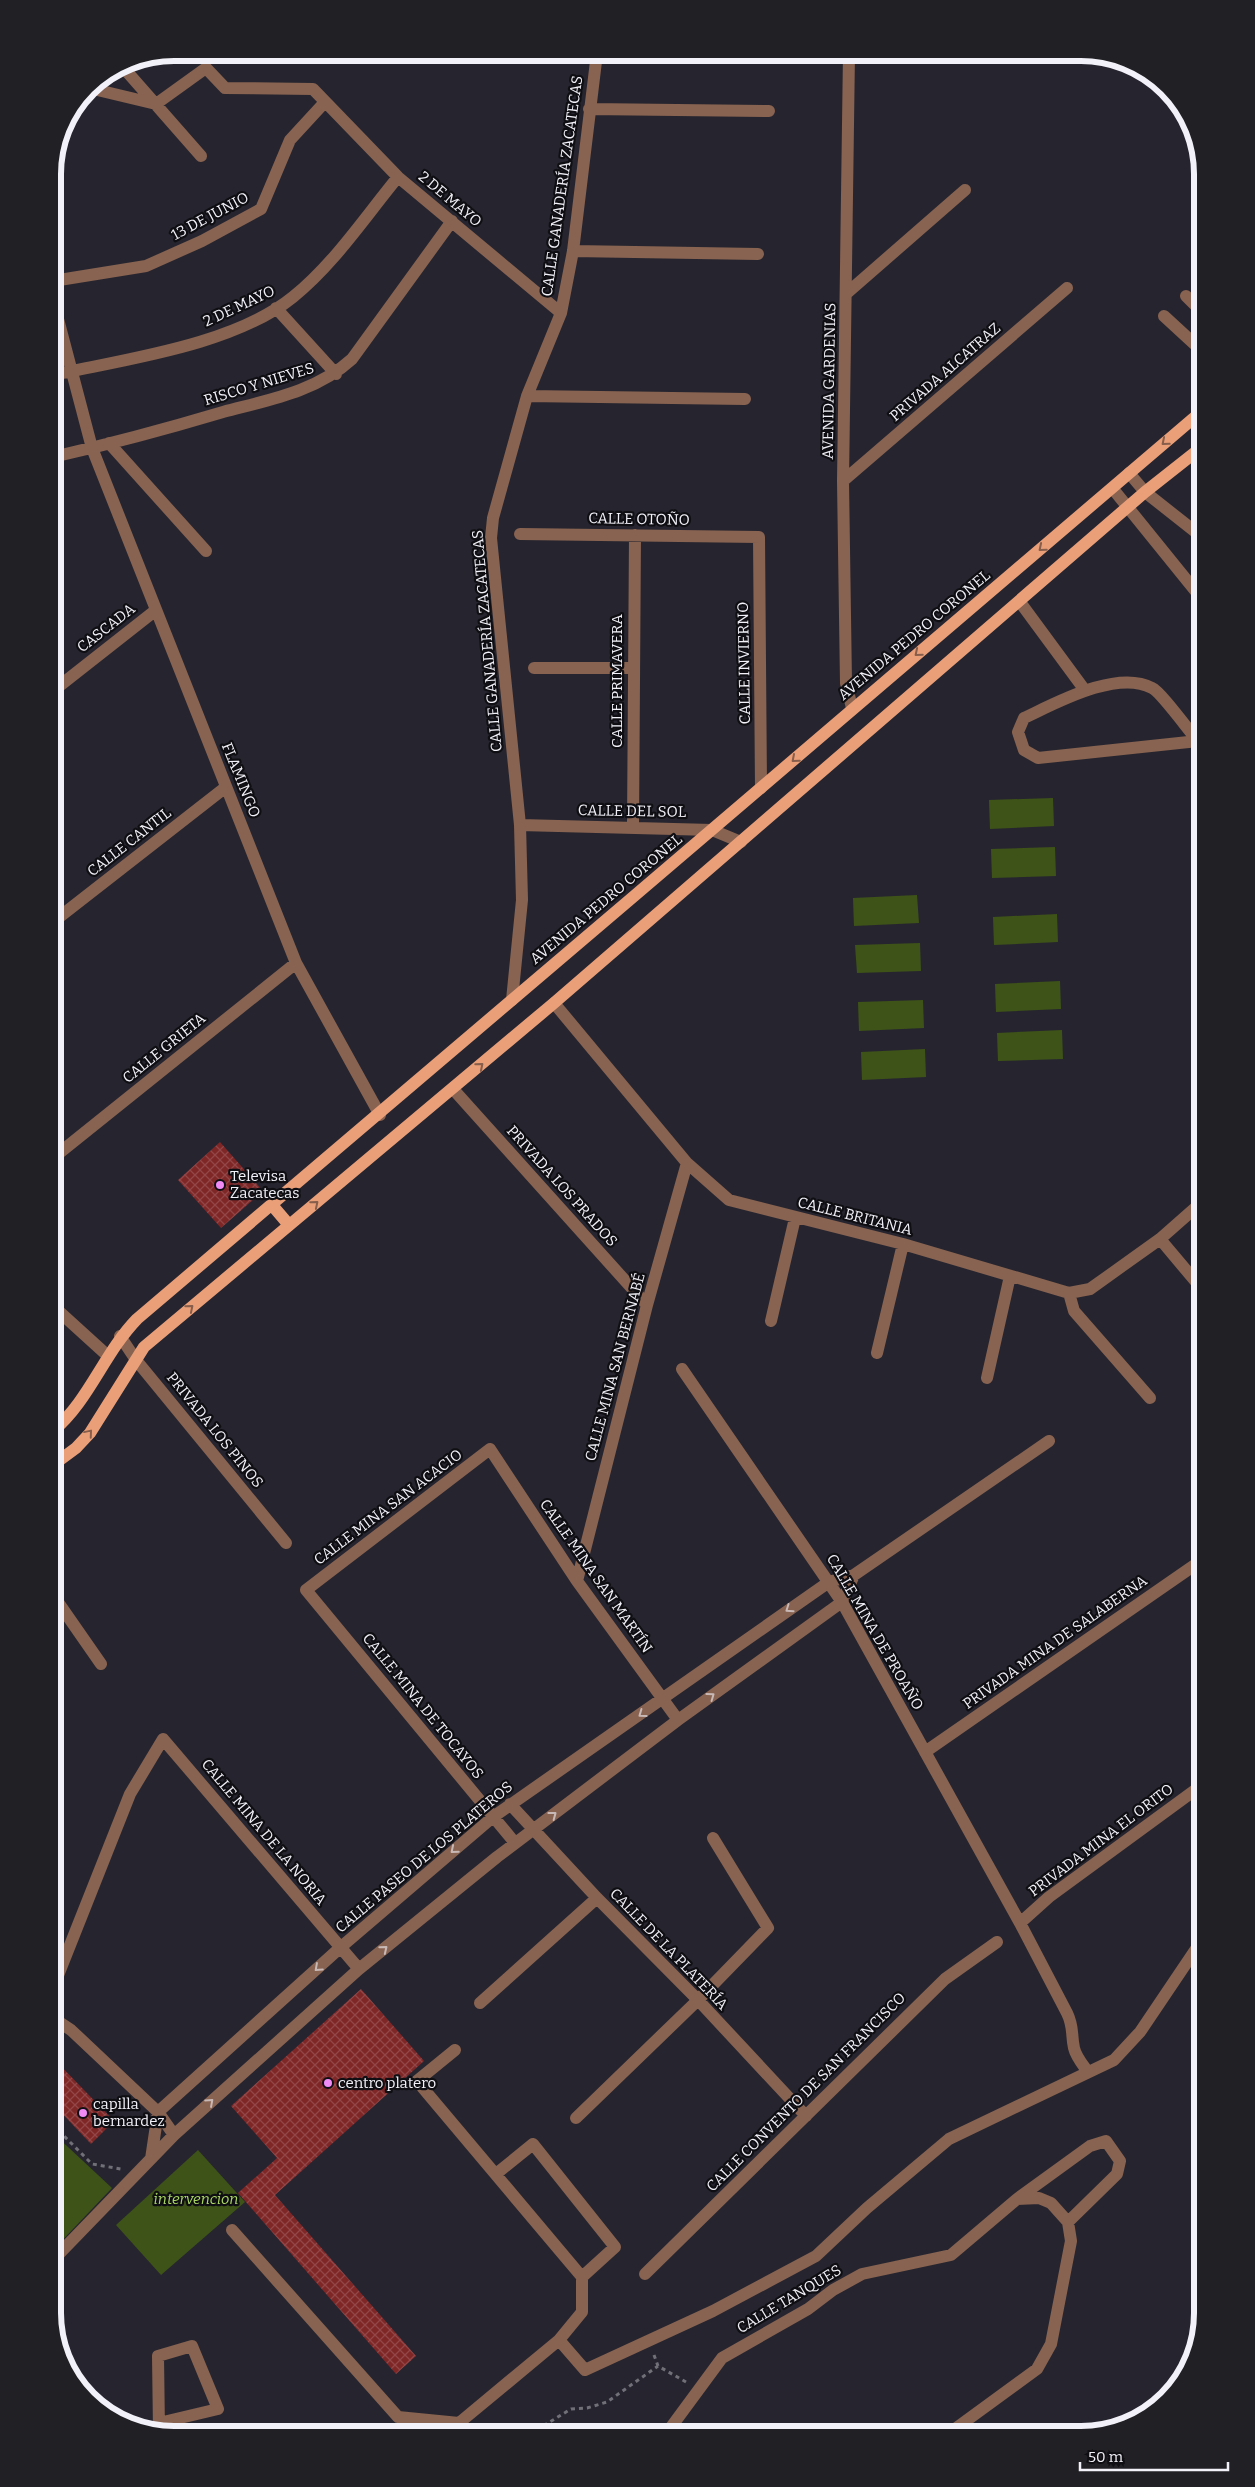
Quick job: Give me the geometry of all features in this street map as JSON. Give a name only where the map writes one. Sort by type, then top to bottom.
[{"type":"main road","name":"AVENIDA PEDRO CORONEL","points":[[61,1424],[79,1403],[120,1336],[137,1319],[380,1115],[512,1000],[762,788],[852,708],[1113,489],[1128,473],[1194,418]]},
{"type":"main road","points":[[61,1459],[76,1448],[90,1433],[144,1347],[554,1003],[1145,492],[1194,452]]},
{"type":"main road","points":[[272,1206],[290,1225]]},
{"type":"street","name":"CALLE GANADERÍA ZACATECAS","points":[[512,1000],[522,900],[520,825],[491,538],[493,518],[528,396],[561,313],[573,251],[595,61]]},
{"type":"street","name":"AVENIDA GARDENIAS","points":[[849,61],[843,482],[846,683],[852,708]]},
{"type":"street","name":"2 DE MAYO","points":[[156,104],[206,68],[224,88],[314,89],[398,176],[561,313]]},
{"type":"street","points":[[127,72],[201,156]]},
{"type":"street","points":[[98,90],[156,104]]},
{"type":"street","name":"13 DE JUNIO","points":[[61,280],[146,266],[202,241],[261,209],[290,140],[325,102]]},
{"type":"street","points":[[589,109],[769,111]]},
{"type":"street","name":"2 DE MAYO","points":[[61,373],[163,351],[223,334],[276,308],[293,298],[327,264],[398,176]]},
{"type":"street","points":[[847,293],[965,190]]},
{"type":"street","name":"RISCO Y NIEVES","points":[[61,455],[109,444],[310,388],[336,374],[352,360],[452,221]]},
{"type":"street","points":[[573,251],[758,254]]},
{"type":"street","name":"PRIVADA ALCATRAZ","points":[[843,482],[1067,288]]},
{"type":"street","points":[[1186,296],[1194,304]]},
{"type":"street","points":[[276,308],[336,374]]},
{"type":"street","points":[[1164,316],[1194,340]]},
{"type":"street","name":"FLAMINGO","points":[[61,332],[92,448],[296,963],[380,1115]]},
{"type":"street","points":[[528,396],[745,398]]},
{"type":"street","points":[[109,444],[206,551]]},
{"type":"street","points":[[1128,473],[1145,492],[1194,531]]},
{"type":"street","points":[[1113,489],[1194,589]]},
{"type":"street","name":"CALLE OTOÑO","points":[[520,534],[758,537]]},
{"type":"street","name":"CALLE PRIMAVERA","points":[[633,827],[632,668],[635,536]]},
{"type":"street","name":"CALLE INVIERNO","points":[[758,537],[762,788]]},
{"type":"street","points":[[1020,602],[1084,689]]},
{"type":"street","name":"CASCADA","points":[[61,685],[156,610]]},
{"type":"street","points":[[534,668],[632,668]]},
{"type":"street","points":[[1194,737],[1153,688],[1132,682],[1084,689],[1024,718],[1018,732],[1024,750],[1038,758],[1194,745]]},
{"type":"street","name":"CALLE CANTIL","points":[[61,916],[226,787]]},
{"type":"street","name":"CALLE DEL SOL","points":[[520,825],[712,830],[741,842]]},
{"type":"street","name":"CALLE GRIETA","points":[[61,1152],[296,963]]},
{"type":"street","name":"CALLE BRITANIA","points":[[554,1003],[687,1163],[729,1200],[903,1244],[1069,1293]]},
{"type":"street","name":"PRIVADA LOS PRADOS","points":[[453,1089],[647,1305]]},
{"type":"street","name":"CALLE MINA SAN BERNABÉ","points":[[577,1581],[647,1305],[687,1163]]},
{"type":"street","points":[[1150,1398],[1074,1311],[1069,1293],[1090,1288],[1160,1238],[1194,1209]]},
{"type":"street","points":[[771,1321],[796,1218]]},
{"type":"street","points":[[1160,1238],[1194,1279]]},
{"type":"street","points":[[877,1353],[903,1244]]},
{"type":"street","points":[[987,1378],[1010,1276]]},
{"type":"street","points":[[61,1313],[108,1356]]},
{"type":"street","name":"PRIVADA LOS PINOS","points":[[120,1336],[136,1360],[286,1543]]},
{"type":"street","name":"CALLE MINA DE PROAÑO","points":[[682,1369],[842,1602],[1020,1923],[1073,2026],[1073,2048],[1079,2061],[1088,2072]]},
{"type":"street","points":[[61,2251],[174,2135],[359,1969],[532,1830],[678,1720],[842,1602],[854,1575],[1049,1441]]},
{"type":"street","name":"CALLE MINA SAN MARTÍN","points":[[490,1449],[577,1581],[678,1720]]},
{"type":"street","name":"CALLE MINA SAN ACACIO","points":[[306,1590],[490,1449]]},
{"type":"street","name":"PRIVADA MINA DE SALABERNA","points":[[926,1752],[1194,1566]]},
{"type":"street","name":"CALLE PASEO DE LOS PLATEROS","points":[[158,2112],[341,1947],[493,1817],[829,1582],[854,1575]]},
{"type":"street","name":"CALLE MINA DE TOCAYOS","points":[[306,1590],[515,1843]]},
{"type":"street","points":[[61,1606],[101,1664]]},
{"type":"street","name":"CALLE MINA DE LA NORIA","points":[[61,1966],[130,1794],[163,1739],[359,1969]]},
{"type":"street","name":"PRIVADA MINA EL ORITO","points":[[1020,1923],[1049,1898],[1194,1791]]},
{"type":"street","name":"CALLE DE LA PLATERÍA","points":[[510,1804],[532,1830],[698,2000],[806,2116]]},
{"type":"street","points":[[576,2118],[698,2000],[768,1928],[713,1838]]},
{"type":"street","points":[[480,2003],[597,1898]]},
{"type":"street","name":"CALLE CONVENTO DE SAN FRANCISCO","points":[[645,2274],[945,1979],[997,1942]]},
{"type":"street","points":[[559,2340],[585,2370],[713,2311],[816,2256],[867,2208],[949,2139],[1114,2060],[1140,2032],[1194,1952]]},
{"type":"street","points":[[61,2024],[71,2030],[158,2112],[174,2135]]},
{"type":"street","points":[[232,2230],[398,2417],[459,2423],[559,2340],[582,2312],[582,2277],[417,2081],[455,2050]]},
{"type":"street","points":[[151,2159],[158,2112]]},
{"type":"street","name":"CALLE TANQUES","points":[[672,2426],[722,2358],[808,2310],[833,2290],[862,2274],[951,2255],[1017,2199],[1090,2146],[1106,2141],[1120,2161],[1117,2174],[1068,2222]]},
{"type":"street","points":[[496,2174],[533,2144],[615,2247],[582,2277]]},
{"type":"street","points":[[959,2426],[1037,2369],[1052,2344],[1071,2241],[1068,2222],[1051,2203],[1039,2198],[1017,2199]]},
{"type":"street","points":[[159,2425],[158,2356],[192,2346],[218,2409],[164,2426]]},
{"type":"path","points":[[61,2134],[92,2164],[139,2172]]},
{"type":"path","points":[[652,2340],[658,2366],[698,2389]]},
{"type":"path","points":[[543,2426],[571,2409],[587,2408],[607,2402],[658,2366]]},
{"type":"green space","points":[[1053,798],[1054,826],[990,829],[989,800]]},
{"type":"green space","points":[[1055,847],[1056,876],[992,878],[991,849]]},
{"type":"green space","points":[[917,895],[919,923],[854,926],[853,898]]},
{"type":"green space","points":[[1057,914],[1058,942],[994,945],[993,917]]},
{"type":"green space","points":[[920,943],[921,971],[857,973],[855,945]]},
{"type":"green space","points":[[1060,981],[1061,1009],[996,1012],[995,984]]},
{"type":"green space","points":[[923,1000],[924,1028],[859,1031],[858,1002]]},
{"type":"green space","points":[[1062,1030],[1063,1059],[998,1061],[997,1033]]},
{"type":"green space","points":[[925,1049],[926,1077],[862,1080],[861,1052]]},
{"type":"green space","points":[[61,2140],[112,2188],[61,2242]]},
{"type":"green space","name":"intervencion","points":[[198,2150],[245,2202],[161,2275],[116,2225]]},
{"type":"building","name":"Televisa Zacatecas","points":[[220,1142],[263,1191],[221,1228],[178,1180]]},
{"type":"building","name":"centro platero","points":[[361,1989],[424,2061],[275,2195],[416,2356],[396,2374],[238,2193],[277,2158],[231,2106]]},
{"type":"building","name":"capilla bernardez","points":[[61,2066],[114,2121],[91,2144],[61,2112]]},
{"type":"place","name":"Televisa Zacatecas","points":[[220,1185]]},
{"type":"place","name":"centro platero","points":[[328,2083]]},
{"type":"place","name":"capilla bernardez","points":[[83,2113]]}]
